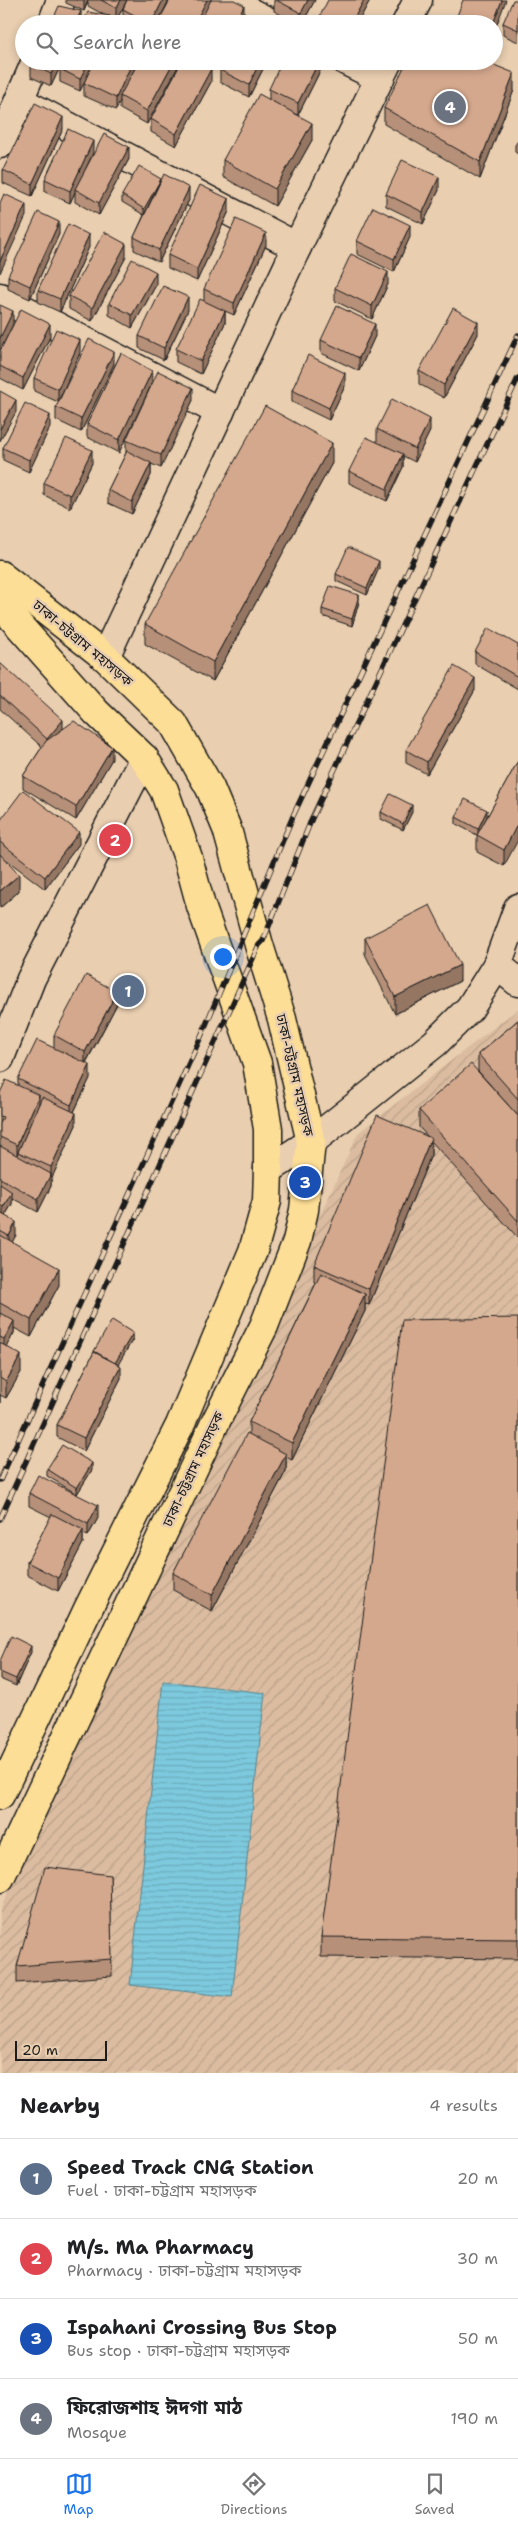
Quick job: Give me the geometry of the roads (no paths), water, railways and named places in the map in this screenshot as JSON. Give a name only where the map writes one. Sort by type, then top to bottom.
[{"type":"highway","name":"ঢাকা-চট্টগ্রাম মহাসড়ক","points":[[0,575],[105,658],[173,723],[210,788],[227,829],[259,945],[282,1019],[311,1142],[304,1210],[297,1241],[264,1326],[216,1421],[0,1878]]},
{"type":"highway","name":"ঢাকা-চট্টগ্রাম মহাসড়ক","points":[[0,604],[96,712],[144,758],[164,790],[188,858],[201,906],[257,1064],[268,1130],[267,1201],[253,1251],[180,1425],[88,1608],[0,1795]]},
{"type":"street","points":[[56,15],[62,0]]},
{"type":"street","points":[[226,0],[255,15]]},
{"type":"street","points":[[410,15],[418,0]]},
{"type":"street","points":[[0,144],[32,70]]},
{"type":"street","points":[[105,658],[297,247],[384,70]]},
{"type":"street","points":[[20,101],[297,247]]},
{"type":"street","points":[[0,297],[220,412]]},
{"type":"street","points":[[0,1058],[31,979],[144,758]]},
{"type":"street","points":[[268,1170],[311,1142],[435,1043],[470,1008],[497,964],[518,908]]},
{"type":"street","points":[[497,964],[518,982]]},
{"type":"water","points":[[163,1681],[265,1693],[232,1997],[130,1985]]},
{"type":"railway","points":[[0,1480],[203,1032],[293,816],[518,335]]},
{"type":"railway","points":[[0,1519],[259,945],[263,941],[312,818],[518,378]]},
{"type":"place","name":"ফিরোজশাহ ঈদগা মাঠ","points":[[450,107]]},
{"type":"place","name":"M/s. Ma Pharmacy","points":[[115,840]]},
{"type":"place","name":"Speed Track CNG Station","points":[[128,991]]},
{"type":"place","name":"Ispahani Crossing Bus Stop","points":[[305,1182]]}]
